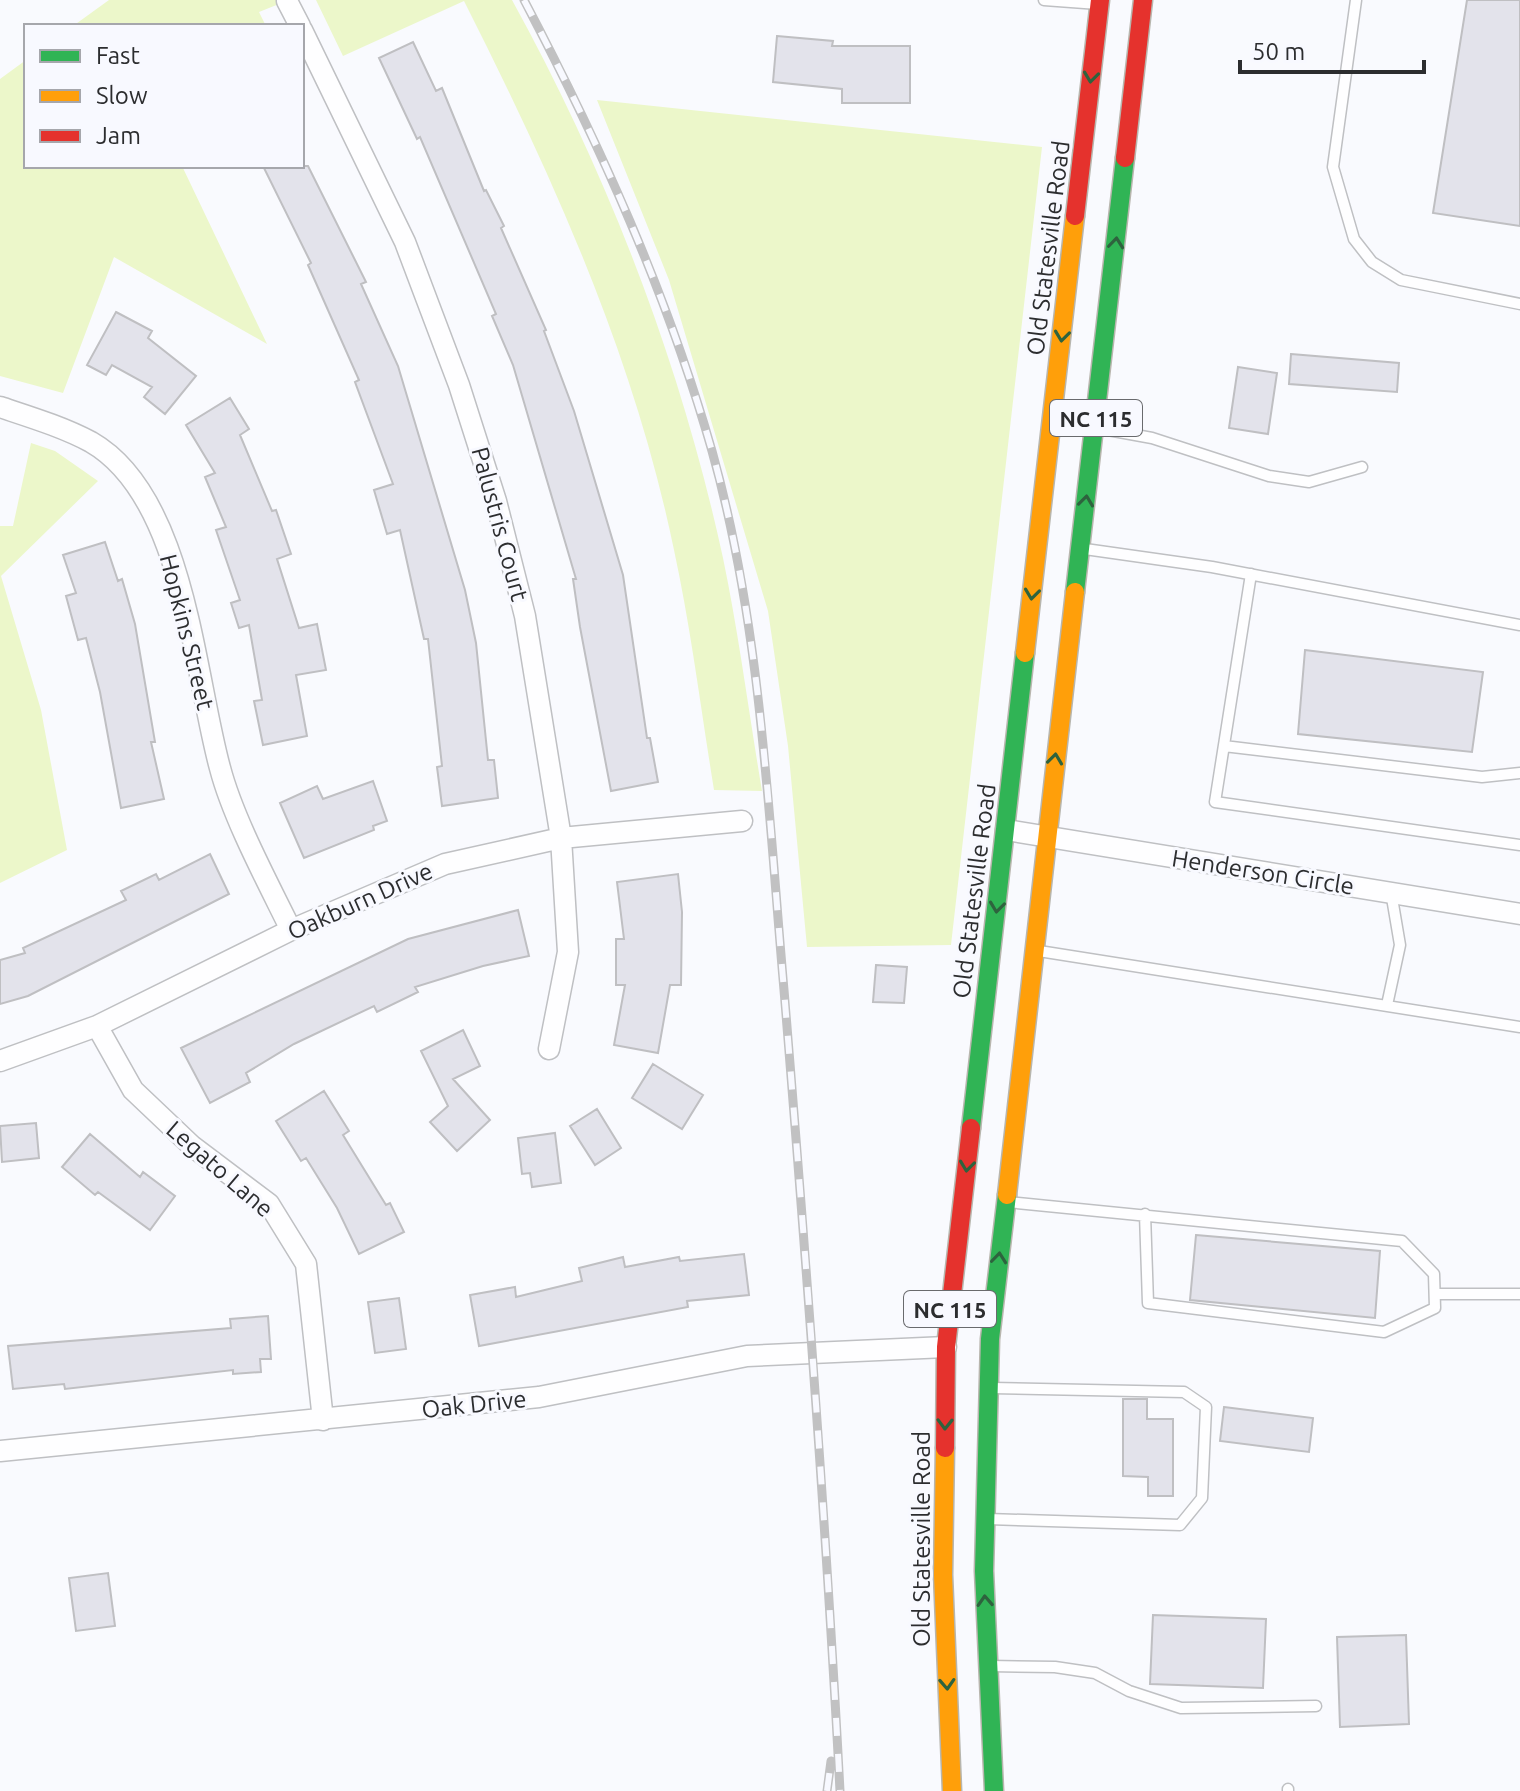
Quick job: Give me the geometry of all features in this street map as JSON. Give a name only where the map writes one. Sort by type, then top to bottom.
[{"type":"main road","name":"NC 115","points":[[994,1791],[986,1519],[990,1339],[1143,0]]},
{"type":"main road","name":"Old Statesville Road","points":[[952,1791],[943,1575],[946,1347],[1100,2]]},
{"type":"street","name":"Palustris Court","points":[[287,1],[299,24]]},
{"type":"street","name":"Palustris Court","points":[[304,34],[405,242],[459,385],[496,501],[525,616],[561,838],[568,952],[549,1049]]},
{"type":"street","name":"Hopkins Street","points":[[0,407],[92,443],[129,474],[159,524],[194,640],[220,770],[291,930]]},
{"type":"street","name":"Oakburn Drive","points":[[0,1061],[97,1026],[291,930],[445,864],[561,838],[742,821]]},
{"type":"street","name":"Henderson Circle","points":[[1006,830],[1520,914]]},
{"type":"street","name":"Legato Lane","points":[[97,1026],[133,1090],[192,1146],[269,1204],[306,1264],[323,1420]]},
{"type":"street","name":"Oak Drive","points":[[0,1451],[539,1397],[747,1356],[946,1347]]},
{"type":"lane","points":[[1044,0],[1100,2]]},
{"type":"lane","points":[[1356,0],[1333,167],[1354,239],[1372,262],[1401,280],[1520,304]]},
{"type":"lane","points":[[1095,428],[1152,438],[1269,476],[1309,482],[1362,467]]},
{"type":"lane","points":[[1081,548],[1251,574],[1520,625]]},
{"type":"lane","points":[[1251,574],[1215,802],[1520,845]]},
{"type":"lane","points":[[1224,746],[1482,777],[1520,773]]},
{"type":"lane","points":[[1387,1005],[1400,945],[1391,892]]},
{"type":"lane","points":[[1033,951],[1520,1027]]},
{"type":"lane","points":[[1005,1202],[1145,1214],[1402,1241],[1434,1274],[1435,1308],[1384,1332],[1148,1303],[1145,1214]]},
{"type":"lane","points":[[1435,1294],[1520,1294]]},
{"type":"lane","points":[[986,1519],[1180,1525],[1202,1498],[1206,1407],[1184,1392],[989,1387]]},
{"type":"lane","points":[[988,1666],[1055,1667],[1095,1673],[1129,1691],[1181,1708],[1316,1706]]},
{"type":"green space","points":[[109,0],[289,0],[259,12],[265,24],[76,24]]},
{"type":"green space","points":[[316,0],[512,0],[580,133],[610,202],[638,272],[686,413],[723,558],[762,791],[714,790],[674,550],[637,407],[559,201],[464,1],[343,56]]},
{"type":"green space","points":[[24,61],[24,168],[183,168],[267,344],[114,257],[63,393],[0,376],[0,79]]},
{"type":"green space","points":[[597,100],[1042,147],[951,945],[807,947],[788,746],[768,611],[669,280]]},
{"type":"green space","points":[[31,443],[55,451],[98,481],[1,576],[41,710],[67,850],[0,883],[0,526],[13,526]]},
{"type":"building","points":[[1467,0],[1520,0],[1520,226],[1433,213]]},
{"type":"building","points":[[777,36],[833,41],[832,46],[910,46],[910,103],[842,103],[842,89],[773,82]]},
{"type":"building","points":[[413,42],[436,91],[442,88],[484,191],[504,226],[501,228],[546,330],[574,411],[623,575],[647,738],[650,738],[658,782],[611,791],[580,627],[573,579],[576,579],[513,365],[492,316],[496,314],[420,137],[417,139],[379,58]]},
{"type":"building","points":[[308,166],[366,282],[361,284],[398,366],[465,590],[476,643],[488,760],[494,760],[498,798],[442,806],[437,767],[442,766],[428,639],[424,639],[400,530],[387,534],[374,490],[393,484],[355,382],[359,380],[308,265],[311,263],[264,168]]},
{"type":"building","points":[[116,312],[152,331],[148,338],[196,376],[165,414],[144,397],[152,387],[112,365],[106,375],[87,365]]},
{"type":"building","points":[[1291,354],[1399,363],[1397,392],[1289,384]]},
{"type":"building","points":[[1238,367],[1277,373],[1268,434],[1229,428]]},
{"type":"building","points":[[230,398],[249,429],[240,435],[272,511],[276,510],[291,554],[277,559],[299,628],[317,624],[326,670],[296,675],[307,736],[263,745],[254,701],[262,700],[249,625],[239,628],[231,603],[240,600],[216,530],[226,527],[205,477],[215,473],[186,425]]},
{"type":"building","points":[[105,542],[118,581],[122,579],[135,624],[155,742],[151,742],[164,799],[121,808],[100,692],[86,638],[78,640],[66,596],[76,593],[63,555]]},
{"type":"building","points":[[1305,650],[1483,672],[1472,752],[1298,734]]},
{"type":"building","points":[[373,781],[387,821],[373,826],[374,830],[304,858],[280,803],[317,786],[323,799]]},
{"type":"building","points":[[210,854],[229,894],[28,996],[0,1004],[0,960],[25,953],[23,948],[126,900],[121,891],[156,874],[159,880]]},
{"type":"building","points":[[678,874],[682,912],[681,985],[670,985],[658,1053],[614,1045],[625,985],[616,985],[616,939],[624,939],[617,882]]},
{"type":"building","points":[[518,910],[529,956],[483,966],[415,987],[418,992],[377,1012],[374,1006],[294,1044],[246,1073],[250,1082],[210,1103],[181,1048],[408,939]]},
{"type":"building","points":[[876,965],[907,967],[904,1003],[873,1002]]},
{"type":"building","points":[[463,1030],[480,1066],[453,1079],[490,1120],[457,1151],[430,1122],[448,1106],[421,1051]]},
{"type":"building","points":[[653,1064],[703,1095],[682,1129],[632,1098]]},
{"type":"building","points":[[324,1091],[349,1131],[343,1135],[386,1205],[390,1203],[404,1232],[359,1254],[337,1208],[306,1158],[301,1161],[276,1121]]},
{"type":"building","points":[[597,1109],[621,1148],[595,1165],[570,1126]]},
{"type":"building","points":[[36,1123],[39,1158],[2,1162],[0,1126]]},
{"type":"building","points":[[555,1133],[561,1183],[532,1187],[530,1173],[522,1174],[518,1138]]},
{"type":"building","points":[[90,1134],[140,1177],[143,1172],[175,1196],[150,1230],[98,1192],[95,1195],[62,1167]]},
{"type":"building","points":[[1196,1235],[1380,1251],[1375,1318],[1190,1300]]},
{"type":"building","points":[[744,1254],[749,1295],[687,1301],[688,1307],[479,1346],[470,1295],[515,1287],[516,1297],[582,1281],[579,1268],[623,1257],[625,1267],[679,1257],[680,1261]]},
{"type":"building","points":[[399,1298],[406,1349],[375,1353],[368,1302]]},
{"type":"building","points":[[268,1316],[271,1359],[260,1359],[261,1372],[233,1374],[233,1370],[65,1389],[64,1384],[13,1389],[8,1346],[231,1328],[230,1319]]},
{"type":"building","points":[[1123,1399],[1147,1399],[1147,1419],[1173,1419],[1173,1496],[1148,1496],[1148,1477],[1123,1476]]},
{"type":"building","points":[[1224,1407],[1313,1418],[1309,1452],[1220,1441]]},
{"type":"building","points":[[108,1573],[115,1626],[76,1631],[69,1578]]},
{"type":"building","points":[[1153,1615],[1266,1619],[1263,1688],[1150,1684]]},
{"type":"building","points":[[1406,1635],[1409,1724],[1340,1727],[1337,1637]]},
{"type":"railway","points":[[524,0],[579,109],[653,277],[712,451],[742,584],[760,718],[784,990],[815,1390],[840,1791]]},
{"type":"railway","points":[[827,1791],[831,1761]]},
{"type":"traffic: fast","points":[[1075,592],[1125,158]]},
{"type":"traffic: fast","points":[[971,1128],[1025,653]]},
{"type":"traffic: fast","points":[[994,1791],[984,1571],[990,1339],[1007,1195]]},
{"type":"traffic: slow","points":[[1025,653],[1075,216]]},
{"type":"traffic: slow","points":[[1007,1195],[1075,592]]},
{"type":"traffic: slow","points":[[945,1448],[943,1575],[952,1791]]},
{"type":"traffic: jam","points":[[1075,216],[1100,0]]},
{"type":"traffic: jam","points":[[1125,158],[1143,0]]},
{"type":"traffic: jam","points":[[945,1448],[946,1347],[971,1128]]}]
